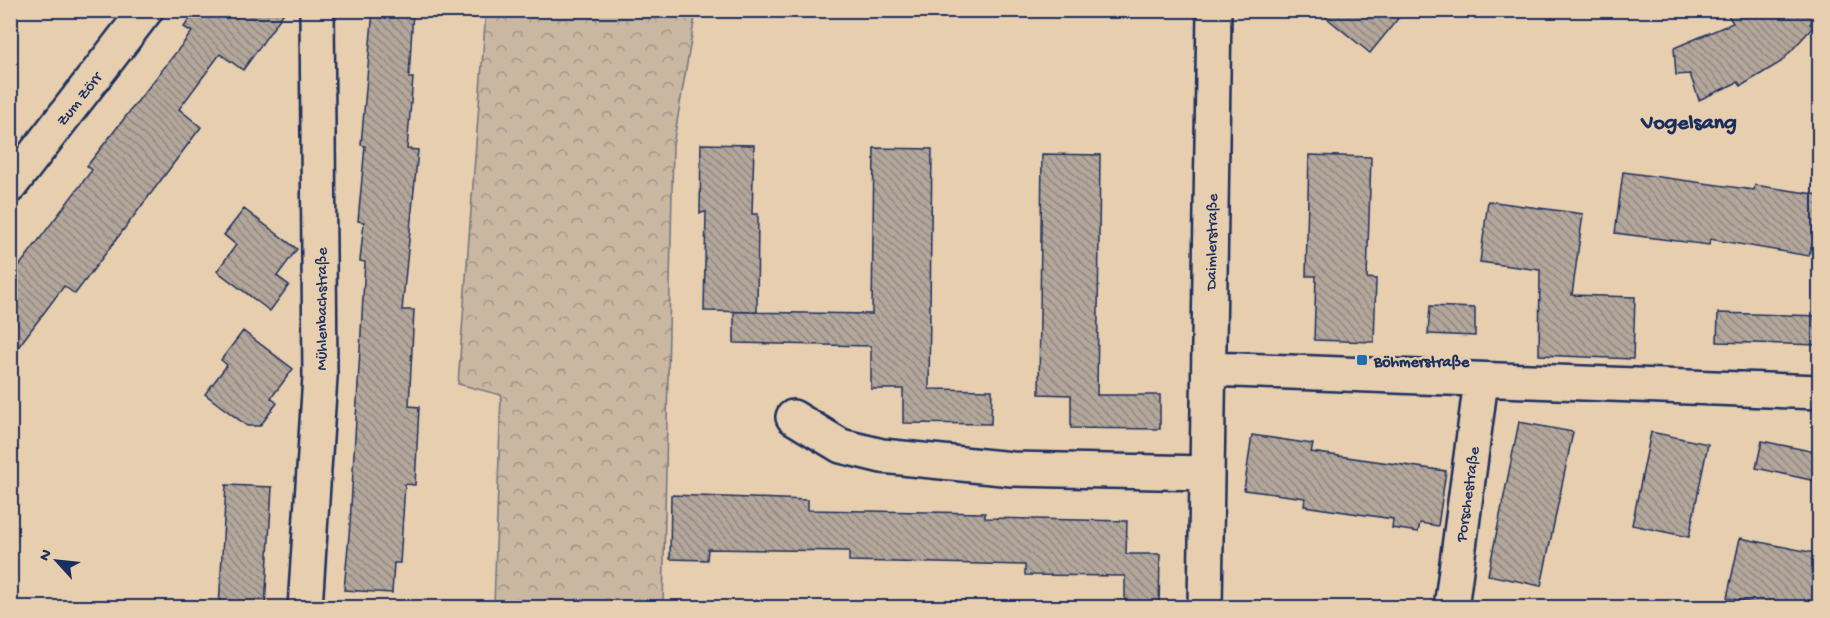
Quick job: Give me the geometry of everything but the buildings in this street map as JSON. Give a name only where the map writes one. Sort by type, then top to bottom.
[{"type":"street","name":"Zum Zörr","points":[[10,186],[146,10]]},
{"type":"street","name":"Mühlenbachstraße","points":[[305,608],[320,376],[317,10]]},
{"type":"street","name":"Daimlerstraße","points":[[1206,608],[1214,10]]},
{"type":"street","points":[[1209,369],[1820,393]]},
{"type":"street","name":"Porschestraße","points":[[1451,608],[1481,381]]},
{"type":"street","points":[[793,417],[842,446],[882,456],[1012,469],[1207,473]]},
{"type":"green space","points":[[486,11],[696,11],[673,145],[663,607],[494,607],[501,395],[458,384]]},
{"type":"place","name":"Böhmerstraße","points":[[1362,360]]},
{"type":"district","name":"Vogelsang","points":[[1689,120]]}]
